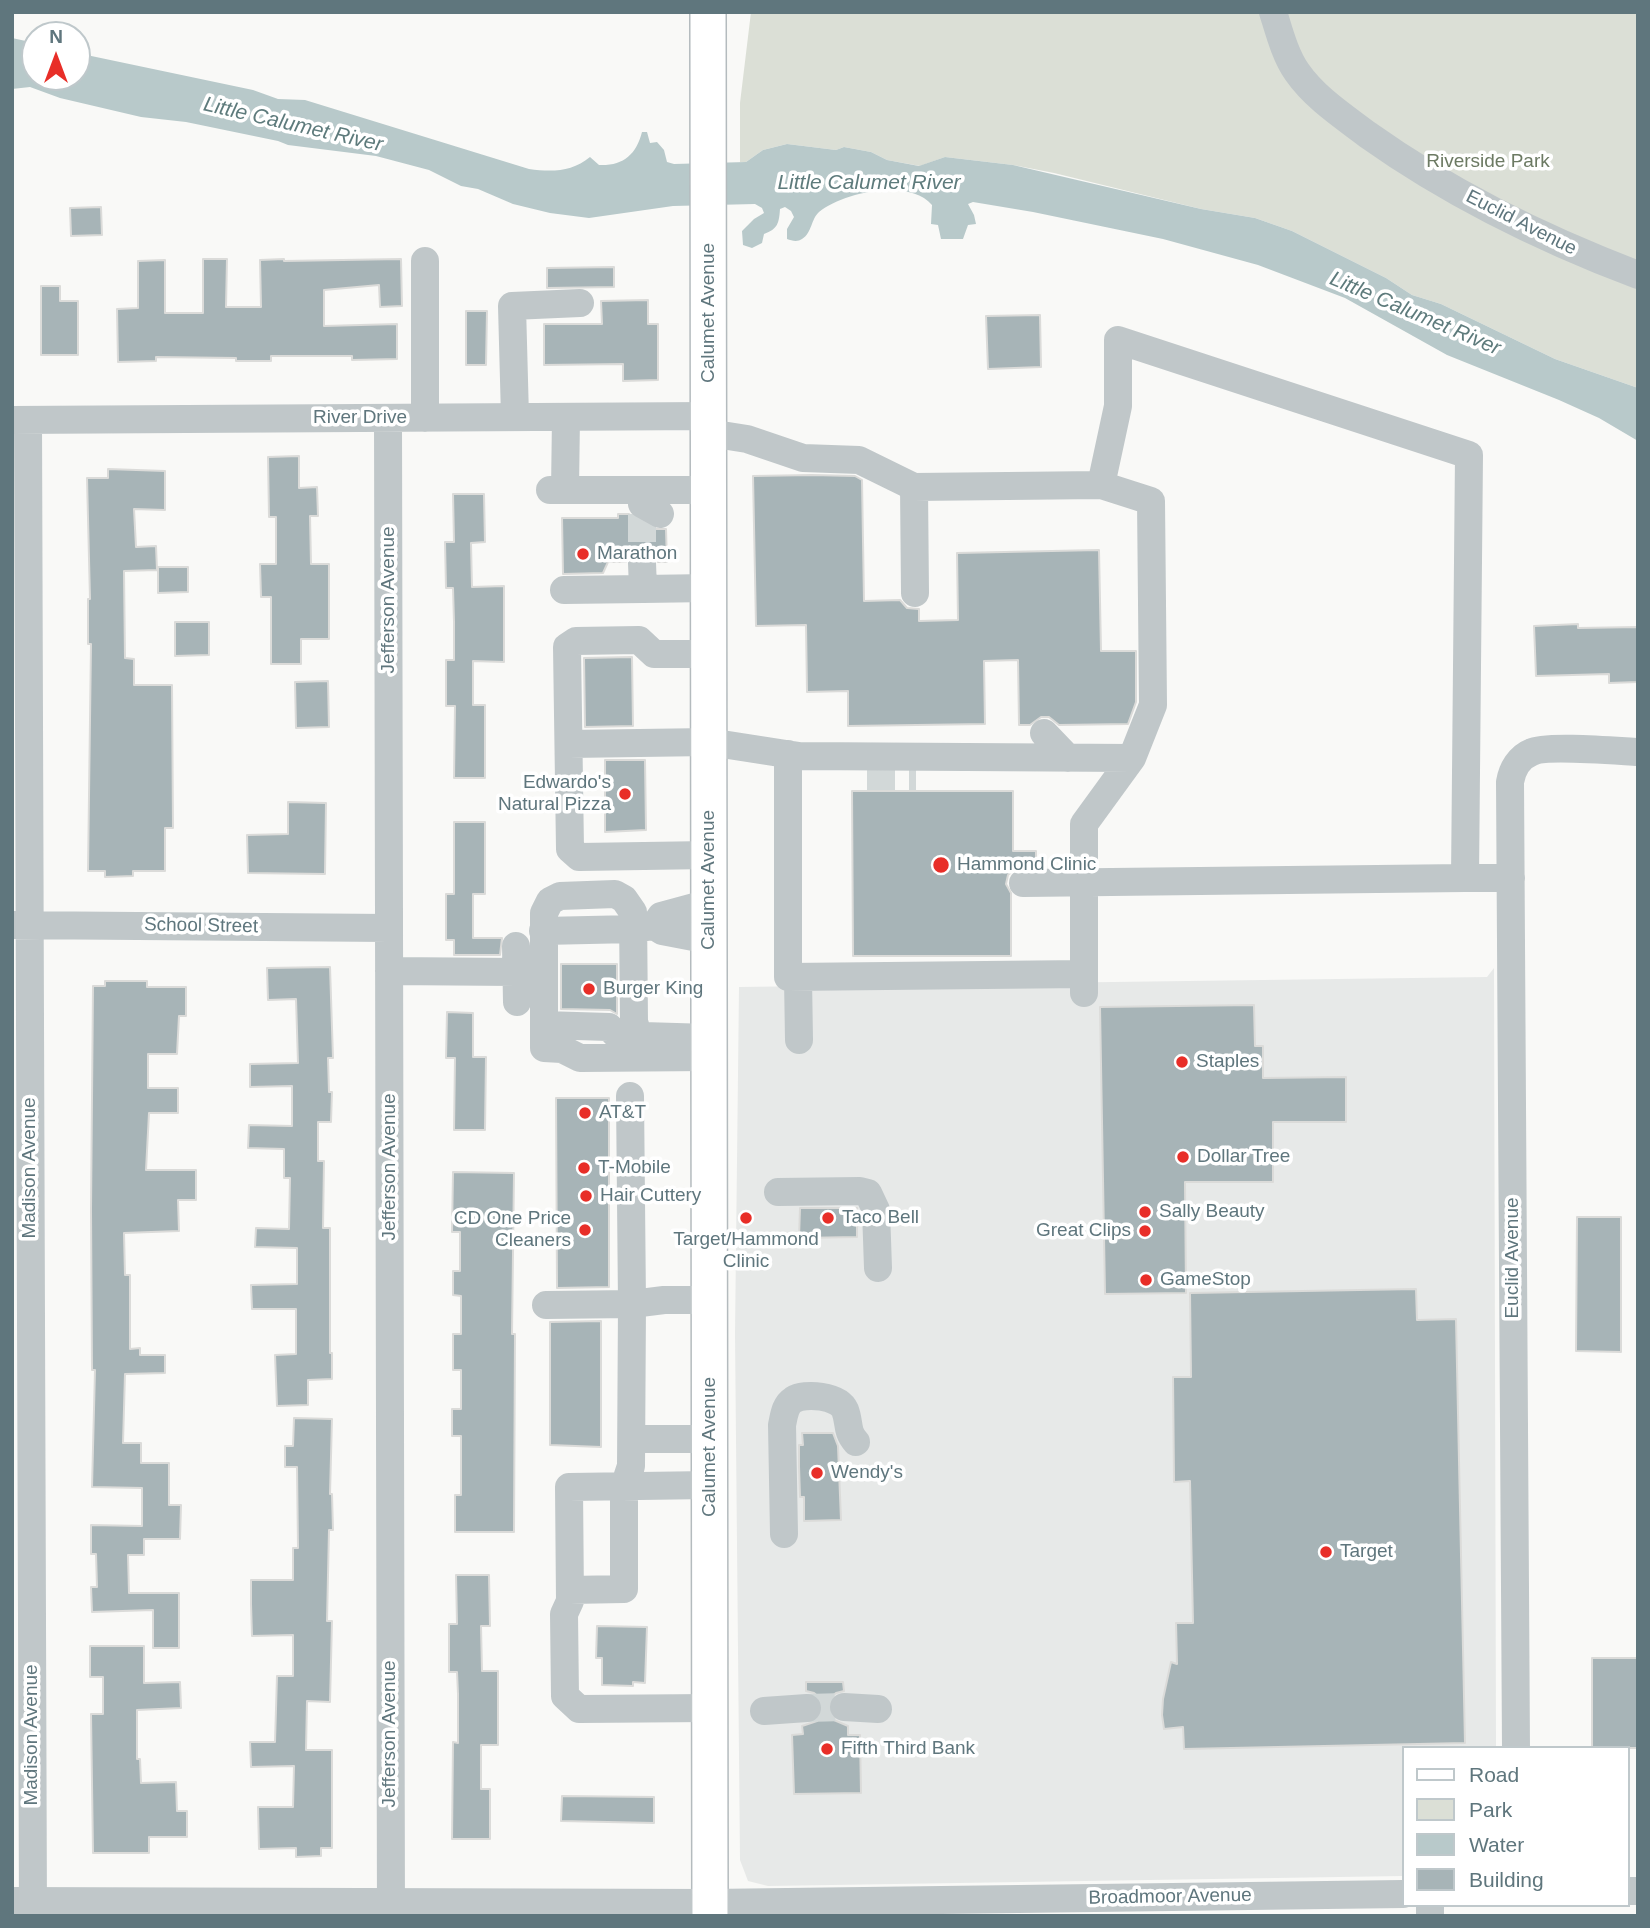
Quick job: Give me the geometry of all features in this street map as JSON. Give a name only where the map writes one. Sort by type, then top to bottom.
[{"type":"main road","name":"Calumet Avenue","points":[[708,12],[710,1910]]},
{"type":"street","name":"Euclid Avenue","points":[[1273,12],[1296,71],[1328,106],[1396,154],[1475,202],[1584,254],[1638,275]]},
{"type":"street","points":[[425,261],[425,418]]},
{"type":"street","points":[[515,417],[512,306],[580,303]]},
{"type":"street","points":[[1101,485],[1118,406],[1118,340],[1469,455],[1465,878]]},
{"type":"street","name":"River Drive","points":[[20,420],[566,416],[709,424],[803,458],[859,460],[914,487]]},
{"type":"street","points":[[566,416],[558,491],[642,507],[709,491]]},
{"type":"street","name":"Jefferson Avenue","points":[[388,418],[391,1909]]},
{"type":"street","name":"Madison Avenue","points":[[20,420],[26,1906]]},
{"type":"street","points":[[788,754],[788,977],[1084,983],[1084,824],[1132,758],[1153,705],[1151,501],[1101,485],[914,487],[915,593]]},
{"type":"street","points":[[564,590],[642,570],[709,588]]},
{"type":"street","points":[[709,654],[654,654],[639,640],[576,641],[567,647],[570,849],[579,857],[709,855]]},
{"type":"street","points":[[1013,757],[1039,733],[1068,758]]},
{"type":"street","points":[[569,744],[709,742],[788,754],[831,756],[1132,758]]},
{"type":"street","name":"Euclid Avenue","points":[[1516,1746],[1510,782],[1512,768],[1532,751],[1638,752]]},
{"type":"street","points":[[831,756],[867,776]]},
{"type":"street","points":[[916,776],[958,757]]},
{"type":"street","points":[[1023,883],[1511,878]]},
{"type":"street","points":[[709,903],[661,916],[644,928],[634,1022],[637,1031],[643,1036],[709,1047]]},
{"type":"street","name":"School Street","points":[[21,925],[389,928]]},
{"type":"street","points":[[709,940],[644,928],[543,931],[544,1048],[562,1049],[580,1058],[625,1057],[709,1047]]},
{"type":"street","points":[[389,971],[517,959],[517,1002]]},
{"type":"street","points":[[798,978],[799,1040]]},
{"type":"street","points":[[570,1595],[624,1589],[624,1487],[631,1466],[632,1439],[631,1096]]},
{"type":"street","points":[[778,1192],[867,1193],[876,1210],[878,1268]]},
{"type":"street","points":[[545,1305],[709,1300]]},
{"type":"street","points":[[784,1534],[782,1425],[785,1409],[794,1399],[808,1396],[836,1401],[845,1409],[849,1435],[856,1442]]},
{"type":"street","points":[[632,1439],[710,1439]]},
{"type":"street","points":[[710,1486],[569,1487],[570,1595],[577,1614],[577,1677],[582,1688],[593,1693],[636,1693],[662,1708],[710,1708]]},
{"type":"street","points":[[844,1707],[878,1709]]},
{"type":"street","points":[[764,1711],[807,1708]]},
{"type":"street","name":"Broadmoor Avenue","points":[[26,1906],[710,1910],[1068,1907],[1402,1894]]},
{"type":"shaded area","points":[[1494,968],[1496,1746],[1402,1746],[1402,1876],[768,1886],[748,1881],[740,1860],[735,1334],[739,987],[1487,977]]},
{"type":"green space","name":"Riverside Park","points":[[751,12],[1638,12],[1638,388],[1555,359],[1441,304],[1412,295],[1386,278],[1292,231],[1255,218],[1201,209],[1054,173],[945,157],[920,166],[887,160],[871,152],[844,147],[836,150],[787,144],[763,150],[746,162],[740,162],[740,103]]},
{"type":"water","points":[[12,38],[21,40],[21,88],[12,89]]},
{"type":"water","name":"Little Calumet River","points":[[91,56],[253,90],[278,99],[305,100],[529,169],[561,170],[576,166],[590,157],[599,165],[615,164],[632,153],[642,132],[647,132],[650,143],[657,142],[664,150],[667,162],[674,164],[746,162],[763,150],[787,144],[836,150],[844,147],[919,166],[945,157],[1013,165],[1201,209],[1255,218],[1292,231],[1386,278],[1412,295],[1441,304],[1555,359],[1638,388],[1638,441],[1599,418],[1447,355],[1345,298],[1258,265],[1163,239],[973,202],[968,204],[976,224],[968,225],[963,239],[941,239],[938,225],[931,224],[932,205],[922,197],[893,190],[860,194],[830,205],[816,215],[808,233],[799,241],[787,239],[787,229],[794,217],[785,207],[780,209],[775,228],[764,234],[762,243],[752,248],[743,245],[742,231],[764,213],[762,208],[755,204],[673,206],[589,218],[550,213],[513,204],[478,189],[461,186],[429,170],[376,156],[288,145],[186,122],[141,117],[41,91],[91,91]]},
{"type":"building","points":[[101,207],[102,235],[71,236],[70,208]]},
{"type":"building","points":[[203,259],[227,259],[226,307],[261,307],[260,260],[401,259],[402,306],[380,307],[379,285],[324,290],[324,326],[397,324],[397,359],[271,356],[271,361],[236,361],[236,358],[156,357],[156,361],[118,362],[117,309],[138,308],[138,261],[165,260],[165,313],[203,313]]},
{"type":"building","points":[[614,267],[614,287],[547,288],[547,268]]},
{"type":"building","points":[[41,286],[60,286],[60,301],[78,301],[78,355],[41,355]]},
{"type":"building","points":[[648,300],[648,324],[658,324],[658,380],[623,381],[623,364],[544,365],[544,324],[602,324],[601,301]]},
{"type":"building","points":[[466,311],[487,311],[486,365],[466,365]]},
{"type":"building","points":[[1040,315],[1041,367],[988,369],[986,316]]},
{"type":"building","points":[[299,456],[299,488],[317,487],[318,516],[310,516],[311,564],[329,564],[329,639],[301,639],[301,664],[271,664],[271,597],[261,597],[260,564],[276,564],[276,517],[269,517],[268,457]]},
{"type":"building","points":[[108,469],[165,471],[165,510],[134,509],[136,547],[156,546],[157,570],[124,571],[125,658],[134,659],[134,685],[172,685],[173,828],[165,828],[165,871],[133,871],[133,876],[105,877],[105,871],[88,871],[91,644],[88,644],[90,599],[87,478],[108,478]]},
{"type":"building","points":[[753,476],[855,476],[862,480],[864,601],[900,600],[907,608],[919,609],[919,621],[958,620],[957,553],[1099,550],[1101,651],[1136,651],[1136,702],[1128,724],[1059,725],[1049,717],[1041,717],[1030,725],[1019,725],[1018,660],[984,661],[985,724],[848,726],[848,691],[807,692],[806,625],[756,626]]},
{"type":"building","points":[[453,494],[484,494],[485,542],[471,543],[472,587],[504,586],[504,662],[473,661],[473,705],[485,705],[485,778],[454,778],[455,706],[446,706],[446,660],[454,660],[453,588],[446,588],[445,542],[454,542]]},
{"type":"building","points":[[618,514],[629,514],[653,529],[666,529],[667,562],[658,562],[656,554],[641,547],[633,549],[626,562],[608,562],[603,573],[563,574],[562,518],[618,518]]},
{"type":"building","points":[[158,567],[188,567],[188,592],[158,593]]},
{"type":"building","points":[[175,622],[209,622],[209,655],[175,656]]},
{"type":"building","points":[[1578,624],[1578,628],[1638,627],[1638,682],[1609,683],[1609,674],[1536,676],[1534,626]]},
{"type":"building","points":[[632,657],[633,726],[585,727],[584,658]]},
{"type":"building","points":[[328,681],[329,727],[296,728],[295,682]]},
{"type":"building","name":"Edwardo's Natural Pizza","points":[[605,760],[645,760],[646,830],[605,832]]},
{"type":"building","points":[[852,791],[1013,791],[1013,851],[1036,851],[1036,866],[1015,868],[1008,875],[1006,884],[1011,893],[1011,956],[853,956]]},
{"type":"building","points":[[288,802],[326,803],[325,874],[248,873],[247,835],[288,834]]},
{"type":"building","points":[[454,822],[485,822],[485,894],[473,894],[473,938],[502,938],[500,955],[454,955],[454,940],[446,940],[446,894],[454,894]]},
{"type":"building","name":"Burger King","points":[[561,964],[617,964],[617,1014],[610,1010],[561,1009]]},
{"type":"building","points":[[330,967],[333,1058],[328,1058],[329,1092],[332,1092],[331,1122],[318,1122],[318,1161],[324,1161],[323,1228],[330,1228],[332,1379],[308,1380],[308,1405],[277,1406],[275,1355],[296,1354],[296,1309],[252,1309],[251,1285],[297,1284],[297,1248],[255,1247],[256,1228],[289,1229],[290,1178],[284,1178],[284,1149],[248,1148],[249,1125],[292,1126],[292,1086],[250,1087],[250,1064],[298,1063],[296,999],[268,1000],[267,968]]},
{"type":"building","points":[[105,981],[147,981],[147,987],[186,987],[186,1016],[179,1016],[177,1054],[148,1054],[148,1088],[178,1088],[178,1113],[149,1113],[146,1170],[196,1170],[196,1200],[178,1200],[179,1231],[124,1233],[125,1275],[130,1275],[130,1349],[140,1348],[140,1355],[165,1355],[165,1373],[125,1374],[123,1443],[141,1443],[141,1463],[169,1463],[169,1505],[181,1505],[180,1539],[144,1539],[144,1555],[128,1555],[129,1593],[179,1593],[179,1648],[153,1648],[153,1610],[92,1612],[91,1587],[97,1587],[96,1554],[91,1554],[91,1525],[142,1526],[142,1488],[92,1487],[95,1370],[92,1370],[91,1210],[93,986],[105,986]]},
{"type":"building","points":[[1254,1005],[1255,1046],[1263,1046],[1263,1078],[1346,1077],[1346,1122],[1273,1122],[1273,1182],[1185,1182],[1186,1293],[1105,1294],[1100,1007]]},
{"type":"building","points":[[447,1012],[473,1013],[473,1057],[486,1057],[485,1130],[454,1130],[455,1058],[446,1058]]},
{"type":"building","points":[[556,1098],[609,1098],[609,1287],[557,1288]]},
{"type":"building","points":[[453,1172],[514,1173],[514,1532],[455,1532],[455,1495],[461,1495],[461,1436],[452,1436],[452,1409],[461,1409],[461,1370],[453,1370],[453,1334],[461,1334],[461,1296],[453,1295],[453,1271],[460,1271],[460,1232],[452,1232]]},
{"type":"building","name":"Taco Bell","points":[[800,1208],[857,1208],[857,1237],[799,1238]]},
{"type":"building","points":[[1577,1217],[1621,1217],[1621,1352],[1576,1351]]},
{"type":"building","name":"Target","points":[[1416,1289],[1417,1320],[1456,1319],[1465,1743],[1184,1749],[1183,1727],[1164,1729],[1162,1715],[1171,1662],[1177,1664],[1176,1623],[1193,1623],[1190,1481],[1174,1482],[1173,1377],[1191,1377],[1190,1293]]},
{"type":"building","points":[[601,1321],[601,1447],[550,1445],[550,1322]]},
{"type":"building","points":[[294,1418],[332,1419],[330,1494],[333,1530],[329,1530],[327,1621],[332,1621],[330,1702],[307,1701],[306,1750],[332,1750],[332,1848],[321,1848],[321,1856],[296,1857],[296,1848],[259,1849],[258,1807],[293,1807],[294,1766],[251,1767],[250,1742],[275,1742],[277,1676],[293,1676],[293,1635],[252,1636],[251,1580],[293,1580],[293,1548],[298,1548],[297,1467],[285,1467],[285,1446],[293,1446]]},
{"type":"building","name":"Wendy's","points":[[802,1433],[833,1433],[838,1446],[841,1520],[804,1521],[804,1497],[800,1497],[799,1466]]},
{"type":"building","points":[[456,1575],[489,1575],[490,1626],[481,1626],[482,1671],[498,1671],[498,1745],[481,1745],[481,1789],[490,1789],[490,1839],[452,1839],[453,1742],[458,1743],[458,1694],[457,1672],[449,1672],[449,1624],[457,1624]]},
{"type":"building","points":[[597,1626],[647,1627],[645,1683],[633,1682],[633,1686],[602,1685],[602,1658],[596,1658]]},
{"type":"building","points":[[90,1646],[144,1646],[144,1683],[180,1682],[181,1708],[137,1710],[137,1759],[140,1759],[141,1783],[176,1782],[177,1811],[187,1811],[187,1837],[149,1837],[149,1853],[93,1853],[91,1714],[103,1714],[103,1677],[90,1677]]},
{"type":"building","points":[[1592,1658],[1638,1658],[1638,1748],[1592,1746]]},
{"type":"building","name":"Fifth Third Bank","points":[[806,1682],[843,1682],[844,1691],[831,1697],[827,1707],[834,1720],[848,1726],[848,1735],[860,1735],[861,1793],[794,1794],[792,1735],[803,1734],[802,1726],[817,1721],[824,1708],[820,1698],[806,1691]]},
{"type":"building","points":[[562,1796],[654,1797],[654,1823],[561,1821]]},
{"type":"tunnel","points":[[642,514],[642,563]]},
{"type":"tunnel","points":[[867,776],[916,776]]},
{"type":"tunnel","points":[[807,1708],[844,1707]]},
{"type":"place","name":"Marathon","points":[[583,554]]},
{"type":"place","name":"Edwardo's Natural Pizza","points":[[625,794]]},
{"type":"place","name":"Hammond Clinic","points":[[941,865]]},
{"type":"place","name":"Burger King","points":[[589,989]]},
{"type":"place","name":"Staples","points":[[1182,1062]]},
{"type":"place","name":"AT&T","points":[[585,1113]]},
{"type":"place","name":"Dollar Tree","points":[[1183,1157]]},
{"type":"place","name":"T-Mobile","points":[[584,1168]]},
{"type":"place","name":"Hair Cuttery","points":[[586,1196]]},
{"type":"place","name":"Sally Beauty","points":[[1145,1212]]},
{"type":"place","name":"Target/Hammond Clinic","points":[[746,1218]]},
{"type":"place","name":"Taco Bell","points":[[828,1218]]},
{"type":"place","name":"CD One Price Cleaners","points":[[585,1230]]},
{"type":"place","name":"Great Clips","points":[[1145,1231]]},
{"type":"place","name":"GameStop","points":[[1146,1280]]},
{"type":"place","name":"Wendy's","points":[[817,1473]]},
{"type":"place","name":"Target","points":[[1326,1552]]},
{"type":"place","name":"Fifth Third Bank","points":[[827,1749]]}]
